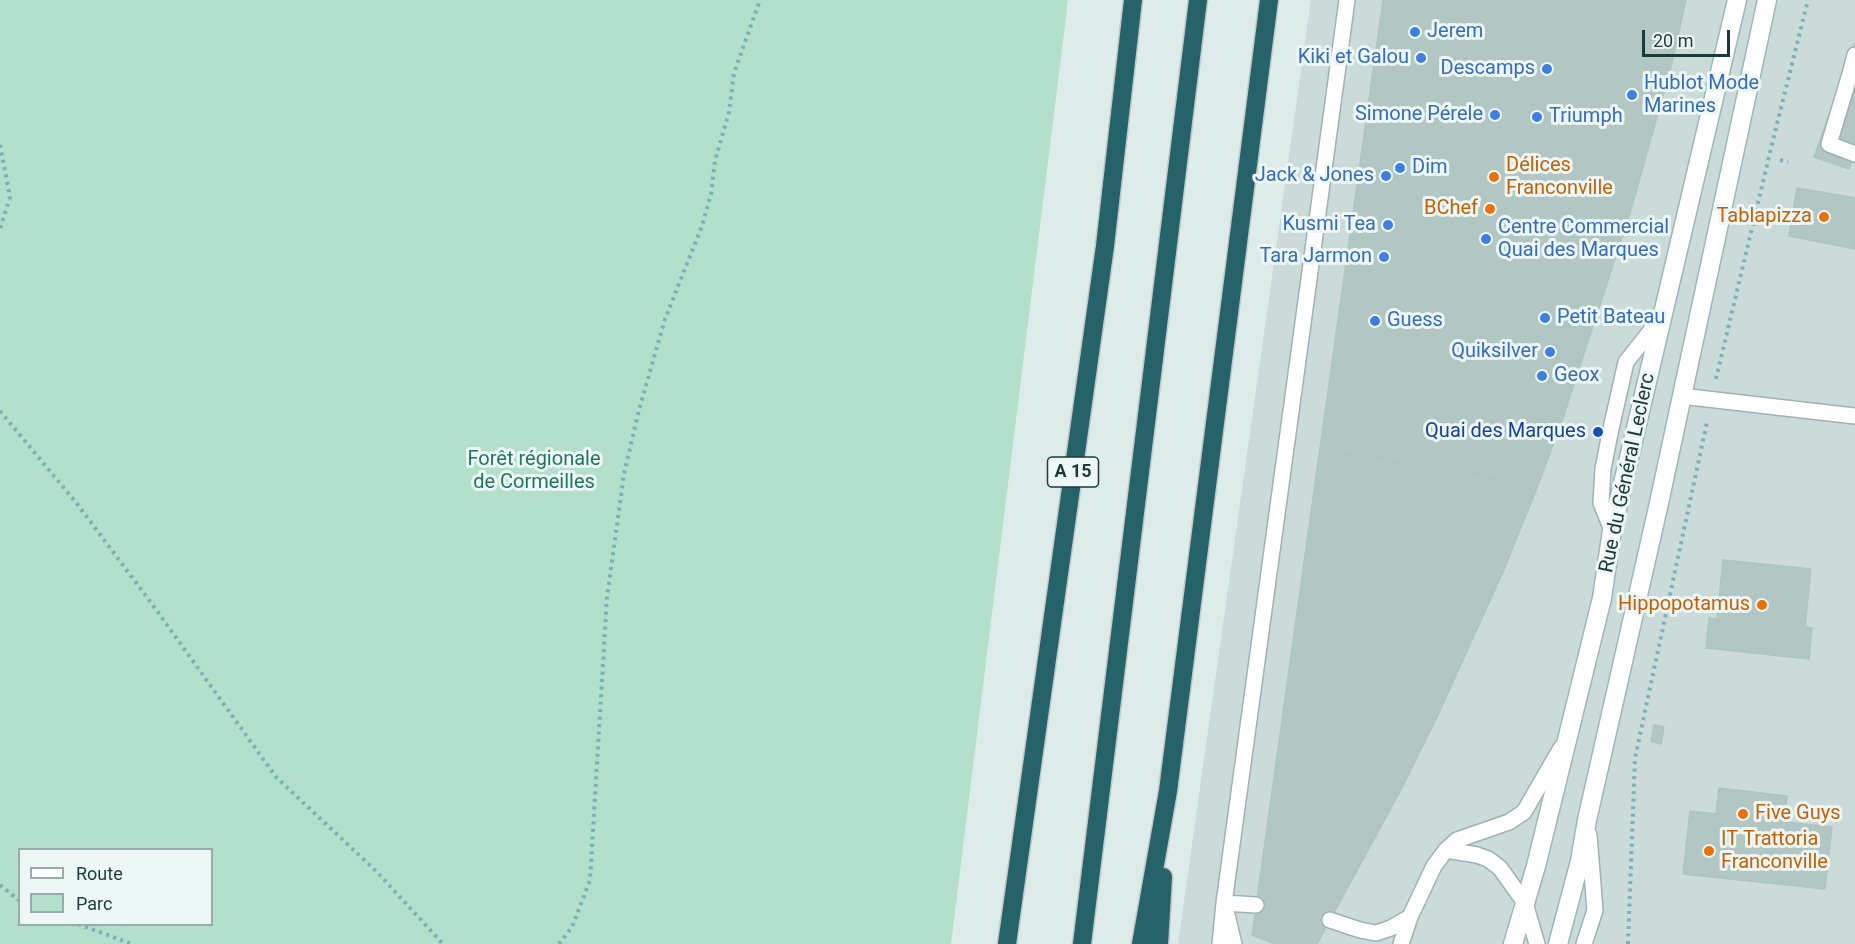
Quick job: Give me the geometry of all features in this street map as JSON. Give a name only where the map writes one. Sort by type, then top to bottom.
[{"type":"highway","name":"A 15","points":[[1006,944],[1105,246],[1133,0]]},
{"type":"highway","points":[[1082,944],[1198,0]]},
{"type":"highway","points":[[1141,944],[1168,791],[1269,0]]},
{"type":"highway","points":[[1159,944],[1168,791]]},
{"type":"main road","name":"Rue du Général Leclerc","points":[[1513,944],[1536,866],[1602,598],[1612,530],[1737,0]]},
{"type":"main road","name":"Rue du Général Leclerc","points":[[1558,944],[1580,861],[1587,820],[1659,503],[1767,0]]},
{"type":"lane","points":[[1220,944],[1347,0]]},
{"type":"lane","points":[[1855,55],[1853,74],[1829,144],[1855,154]]},
{"type":"lane","points":[[1612,530],[1601,503],[1603,469],[1626,362],[1663,316]]},
{"type":"lane","points":[[1681,396],[1855,416]]},
{"type":"lane","points":[[1401,944],[1410,917],[1434,866],[1446,850],[1457,840],[1509,822],[1524,812],[1567,737]]},
{"type":"lane","points":[[1584,944],[1595,910],[1587,820]]},
{"type":"lane","points":[[1446,850],[1477,855],[1488,859],[1500,868],[1525,903],[1537,944]]},
{"type":"lane","points":[[1224,903],[1256,905]]},
{"type":"lane","points":[[1224,903],[1234,944]]},
{"type":"lane","points":[[1330,920],[1376,933],[1391,928],[1410,917]]},
{"type":"path","points":[[559,944],[572,927],[590,880],[607,597],[624,474],[639,410],[665,319],[702,226],[711,194],[715,161],[729,112],[734,73],[760,0]]},
{"type":"path","points":[[1628,944],[1635,758],[1711,401],[1808,0]]},
{"type":"path","points":[[0,145],[10,196],[0,229]]},
{"type":"path","points":[[1780,160],[1788,162]]},
{"type":"path","points":[[0,411],[84,514],[152,604],[276,777],[377,872],[443,944]]},
{"type":"path","points":[[0,885],[18,899]]},
{"type":"path","points":[[83,926],[132,944]]},
{"type":"shaded area","points":[[1311,0],[1855,0],[1855,944],[1178,944]]},
{"type":"green space","name":"Forêt régionale de Cormeilles","points":[[0,0],[1068,0],[951,944],[0,944]]},
{"type":"building","name":"Centre Commercial Quai des Marques","points":[[1383,0],[1686,0],[1670,71],[1630,213],[1561,424],[1539,483],[1461,473],[1320,448]]},
{"type":"building","points":[[1855,42],[1855,152],[1849,169],[1814,157]]},
{"type":"building","name":"Tablapizza","points":[[1797,188],[1855,198],[1855,249],[1789,236]]},
{"type":"building","points":[[1320,448],[1461,473],[1539,483],[1503,572],[1438,715],[1403,786],[1317,944],[1275,944],[1252,935]]},
{"type":"building","points":[[1723,560],[1811,569],[1805,627],[1812,628],[1809,659],[1706,648],[1709,618],[1717,619]]},
{"type":"building","points":[[1654,725],[1664,727],[1661,744],[1651,741]]},
{"type":"building","points":[[1719,788],[1787,796],[1784,822],[1832,827],[1825,889],[1683,874],[1690,811],[1716,814]]},
{"type":"place","name":"Jerem","points":[[1415,32]]},
{"type":"place","name":"Kiki et Galou","points":[[1421,58]]},
{"type":"place","name":"Descamps","points":[[1547,69]]},
{"type":"place","name":"Hublot Mode Marines","points":[[1632,95]]},
{"type":"place","name":"Simone Pérele","points":[[1495,115]]},
{"type":"place","name":"Triumph","points":[[1537,117]]},
{"type":"place","name":"Dim","points":[[1400,168]]},
{"type":"place","name":"Jack & Jones","points":[[1386,176]]},
{"type":"place","name":"Délices Franconville","points":[[1494,177]]},
{"type":"place","name":"BChef","points":[[1490,209]]},
{"type":"place","name":"Tablapizza","points":[[1824,217]]},
{"type":"place","name":"Kusmi Tea","points":[[1388,225]]},
{"type":"place","name":"Centre Commercial Quai des Marques","points":[[1486,239]]},
{"type":"place","name":"Tara Jarmon","points":[[1384,257]]},
{"type":"place","name":"Petit Bateau","points":[[1545,318]]},
{"type":"place","name":"Guess","points":[[1375,321]]},
{"type":"place","name":"Quiksilver","points":[[1550,352]]},
{"type":"place","name":"Geox","points":[[1542,376]]},
{"type":"place","name":"Quai des Marques","points":[[1598,432]]},
{"type":"place","name":"Hippopotamus","points":[[1762,605]]},
{"type":"place","name":"Five Guys","points":[[1743,814]]},
{"type":"place","name":"IT Trattoria Franconville","points":[[1709,851]]}]
